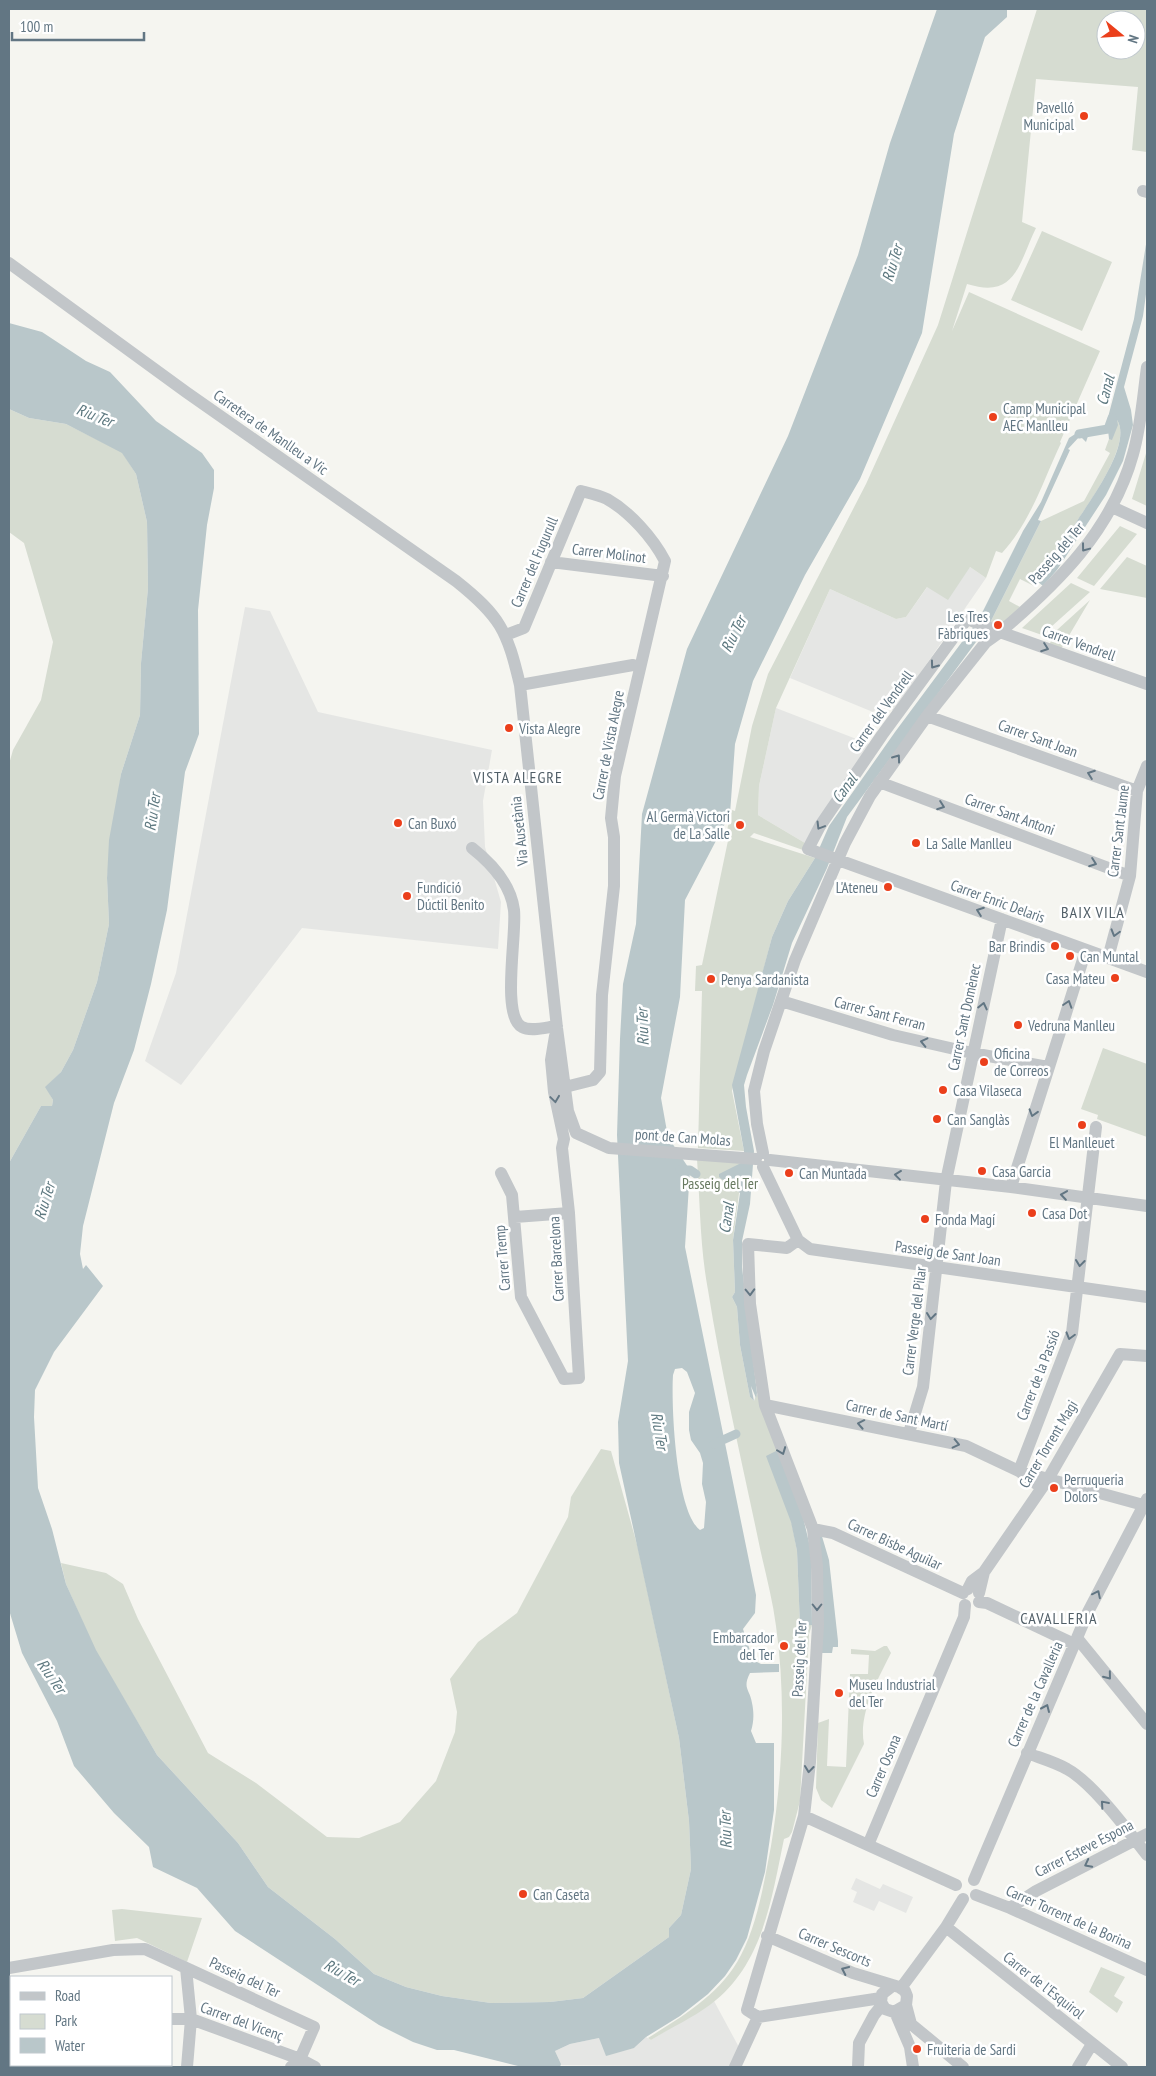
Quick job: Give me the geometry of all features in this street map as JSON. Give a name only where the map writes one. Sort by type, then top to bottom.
[{"type":"street","name":"Carretera de Manlleu a Vic","points":[[9,263],[456,581],[493,614],[506,635]]},
{"type":"street","name":"Passeig del Ter","points":[[758,2017],[747,2010],[767,1936],[804,1816],[810,1762],[818,1625],[817,1566],[813,1529],[764,1405],[750,1304],[748,1244],[787,1248],[798,1240],[761,1160],[754,1091],[764,1050],[828,857],[859,816],[879,782],[927,716],[986,642],[1055,583],[1079,556],[1112,507],[1132,455],[1145,408],[1147,367]]},
{"type":"street","name":"Carrer del Fugurull","points":[[506,635],[524,628],[581,491]]},
{"type":"street","name":"Carrer de Vista Alegre","points":[[565,1086],[593,1080],[600,1072],[602,996],[614,886],[611,818],[615,776],[665,561],[622,508],[605,498],[581,491]]},
{"type":"street","points":[[1112,507],[1147,523]]},
{"type":"street","name":"Carrer Molinot","points":[[551,562],[663,576]]},
{"type":"street","name":"Carrer del Vendrell","points":[[828,857],[808,849],[820,826],[882,735],[967,619],[1000,632]]},
{"type":"street","name":"Carrer Vendrell","points":[[1000,632],[1147,684]]},
{"type":"street","name":"Via Ausetània","points":[[506,635],[520,685],[569,1133]]},
{"type":"street","points":[[520,685],[633,665]]},
{"type":"street","name":"Carrer Sant Joan","points":[[927,716],[1137,791]]},
{"type":"street","name":"Carrer Sant Jaume","points":[[1108,958],[1130,876],[1137,791],[1147,766]]},
{"type":"street","name":"Carrer Sant Antoni","points":[[879,782],[1130,876]]},
{"type":"street","points":[[472,848],[502,877],[514,910],[511,994],[514,1017],[519,1024],[528,1029],[557,1027]]},
{"type":"street","name":"Carrer Enric Delaris","points":[[828,857],[1147,972]]},
{"type":"street","name":"Carrer Sant Domènec","points":[[946,1181],[1002,920]]},
{"type":"street","points":[[1011,1188],[1086,950]]},
{"type":"street","name":"Carrer Sant Ferran","points":[[781,1001],[893,1035],[972,1053],[1048,1067]]},
{"type":"street","name":"Via Ausetània","points":[[557,1027],[552,1065],[555,1103],[569,1133]]},
{"type":"street","name":"Carrer de la Passió","points":[[1019,1471],[1072,1333],[1096,1127]]},
{"type":"street","name":"pont de Can Molas","points":[[569,1133],[597,1149],[609,1148],[761,1160],[1011,1188],[1147,1206]]},
{"type":"street","name":"Carrer Barcelona","points":[[569,1133],[562,1148],[569,1212],[579,1378]]},
{"type":"street","name":"Carrer Tremp","points":[[501,1173],[512,1195],[521,1297],[564,1379],[579,1378]]},
{"type":"street","name":"Carrer Verge del Pilar","points":[[908,1433],[923,1387],[946,1181]]},
{"type":"street","points":[[515,1217],[569,1212]]},
{"type":"street","name":"Passeig de Sant Joan","points":[[798,1240],[805,1246],[816,1250],[1147,1297]]},
{"type":"street","name":"Carrer Torrent Magi","points":[[970,1600],[984,1572],[1045,1483],[1120,1354],[1147,1356]]},
{"type":"street","name":"Carrer de Sant Martí","points":[[764,1405],[966,1446],[1045,1483],[1146,1503]]},
{"type":"street","name":"Carrer de la Cavalleria","points":[[974,1880],[1027,1753],[1106,1575],[1146,1503]]},
{"type":"street","name":"Carrer Bisbe Aguilar","points":[[813,1529],[833,1533],[970,1600],[987,1603],[1076,1641]]},
{"type":"street","name":"Carrer Osona","points":[[868,1845],[970,1600]]},
{"type":"street","points":[[1076,1641],[1147,1724]]},
{"type":"street","points":[[1027,1753],[1067,1769],[1076,1775],[1091,1789],[1147,1855]]},
{"type":"street","points":[[804,1816],[956,1885]]},
{"type":"street","name":"Carrer Esteve Espona","points":[[1010,1908],[1036,1891],[1147,1834]]},
{"type":"street","points":[[963,1878],[974,1880],[978,1885],[976,1895],[969,1900],[963,1899],[957,1895],[956,1885],[963,1878]]},
{"type":"street","name":"Carrer Torrent de la Borina","points":[[976,1895],[1010,1908],[1147,1970]]},
{"type":"street","points":[[858,2067],[859,2044],[882,2001],[884,1991],[896,1987],[946,1927],[963,1899]]},
{"type":"street","name":"Carrer de l'Esquirol","points":[[946,1927],[1122,2067]]},
{"type":"street","name":"Carrer Sescorts","points":[[767,1936],[853,1973],[896,1987]]},
{"type":"street","name":"Passeig del Ter","points":[[9,1968],[113,1950],[145,1948],[314,2027],[295,2063]]},
{"type":"street","points":[[186,1968],[191,2019],[187,2067]]},
{"type":"street","points":[[896,1987],[907,1996],[900,2009],[913,2067]]},
{"type":"street","points":[[735,2067],[758,2017],[882,2001]]},
{"type":"street","points":[[882,2001],[888,2011],[900,2009]]},
{"type":"street","points":[[900,2009],[911,2024],[963,2067]]},
{"type":"street","name":"Carrer del Vicenç","points":[[172,2020],[191,2019],[295,2063]]},
{"type":"street","points":[[910,2047],[920,2040],[930,2040]]},
{"type":"street","points":[[1078,2067],[1092,2044]]},
{"type":"street","points":[[295,2063],[315,2067]]},
{"type":"shaded area","points":[[970,567],[986,578],[894,711],[880,705],[873,712],[790,678],[830,589],[896,619],[906,617],[928,586]]},
{"type":"shaded area","points":[[245,607],[270,611],[318,712],[492,750],[483,801],[485,847],[501,902],[498,949],[302,928],[181,1085],[145,1061],[176,973]]},
{"type":"shaded area","points":[[776,708],[872,745],[805,843],[758,815],[759,786]]},
{"type":"shaded area","points":[[856,1878],[880,1889],[883,1884],[913,1897],[906,1913],[879,1901],[874,1911],[853,1902],[857,1892],[851,1889]]},
{"type":"shaded area","points":[[714,2001],[741,2051],[732,2067],[559,2065],[561,2064],[555,2051],[570,2044],[599,2038],[634,2048],[646,2037],[651,2040]]},
{"type":"green space","points":[[1037,9],[1147,9],[1147,152],[1132,150],[1138,87],[1036,79],[1022,222],[1036,228],[1019,266],[1006,283],[996,287],[967,284],[952,331],[969,292],[1100,351],[1028,515],[1021,528],[1002,553],[996,551],[986,578],[970,567],[948,600],[927,587],[906,617],[896,619],[830,589],[776,708],[759,786],[758,815],[805,843],[803,850],[754,833],[750,837],[815,858],[788,901],[772,937],[732,1091],[744,1151],[698,1148],[702,991],[695,991],[696,966],[702,965],[730,831],[727,830],[732,810],[735,811],[752,726],[768,674],[866,484],[938,325]]},
{"type":"green space","points":[[1042,231],[1112,262],[1082,331],[1011,300]]},
{"type":"green space","points":[[9,409],[29,418],[66,424],[122,452],[136,474],[147,522],[148,588],[141,663],[140,715],[121,774],[107,878],[109,924],[97,982],[73,1050],[61,1072],[46,1087],[53,1100],[52,1106],[41,1106],[9,1163],[9,764],[13,750],[41,700],[53,642],[24,543],[9,532]]},
{"type":"green space","points":[[1117,420],[1120,430],[1119,443],[1114,458],[1098,488],[1059,550],[1048,563],[1051,568],[1034,586],[1020,579],[1009,601],[1020,607],[999,627],[990,623],[1041,521],[1084,501],[1110,453],[1105,450],[1109,439],[1112,439]]},
{"type":"green space","points":[[1147,450],[1147,506],[1132,499]]},
{"type":"green space","points":[[1120,526],[1137,534],[1094,586],[1077,578]]},
{"type":"green space","points":[[1127,557],[1147,566],[1147,598],[1100,589]]},
{"type":"green space","points":[[1071,583],[1090,592],[1042,635],[1022,628]]},
{"type":"green space","points":[[1090,600],[1061,649],[1049,645],[1057,630]]},
{"type":"green space","points":[[1103,1048],[1147,1064],[1147,1137],[1097,1119],[1098,1115],[1081,1109]]},
{"type":"green space","name":"Passeig del Ter","points":[[697,1159],[743,1162],[733,1240],[735,1292],[732,1297],[737,1307],[740,1345],[750,1397],[754,1401],[757,1393],[778,1450],[797,1551],[800,1625],[812,1625],[809,1634],[800,1801],[792,1832],[789,1837],[784,1839],[764,1926],[745,1966],[732,1984],[709,2006],[651,2040],[648,2038],[688,2012],[723,1981],[733,1969],[747,1942],[763,1888],[771,1846],[778,1792],[782,1736],[781,1680],[776,1626],[731,1412],[705,1274]]},
{"type":"green space","points":[[601,1449],[611,1451],[638,1548],[679,1738],[689,1821],[691,1869],[681,1915],[669,1928],[669,1937],[583,1998],[550,2002],[491,2003],[442,1996],[406,1987],[374,1974],[335,1939],[268,1887],[238,1843],[157,1755],[95,1650],[66,1584],[61,1563],[106,1573],[123,1584],[138,1619],[208,1753],[256,1783],[327,1837],[359,1838],[400,1822],[436,1781],[455,1732],[457,1712],[450,1679],[478,1642],[517,1613],[568,1517],[571,1497]]},
{"type":"green space","points":[[887,1646],[891,1653],[875,1685],[866,1709],[863,1733],[864,1744],[832,1808],[821,1800],[816,1788],[818,1723],[829,1719],[827,1766],[846,1767],[850,1674],[868,1674],[869,1655],[851,1654],[851,1649],[875,1651]]},
{"type":"green space","points":[[122,1909],[202,1918],[187,1962],[137,1938],[115,1941],[112,1910]]},
{"type":"green space","points":[[1101,1967],[1125,1977],[1114,1996],[1123,2002],[1117,2013],[1089,1992]]},
{"type":"water","name":"Riu Ter","points":[[937,9],[1007,9],[1007,17],[985,37],[954,134],[922,333],[860,479],[805,575],[753,681],[735,744],[730,814],[685,900],[680,997],[661,1098],[668,1137],[690,1170],[685,1247],[756,1595],[755,1613],[743,1629],[753,1660],[761,1664],[779,1664],[779,1672],[750,1673],[747,1682],[753,1710],[751,1731],[756,1743],[774,1743],[774,1810],[765,1872],[747,1938],[736,1960],[725,1976],[708,1994],[680,2016],[646,2037],[634,2048],[606,2056],[599,2038],[570,2044],[555,2051],[561,2064],[560,2067],[522,2067],[454,2050],[437,2050],[413,2042],[379,2025],[235,1931],[197,1888],[153,1867],[149,1847],[114,1813],[74,1766],[57,1721],[22,1653],[9,1610],[9,1163],[41,1106],[52,1106],[53,1100],[45,1087],[61,1072],[73,1050],[97,982],[109,924],[107,878],[109,840],[121,774],[140,715],[141,663],[148,588],[147,522],[136,474],[122,453],[66,424],[29,418],[9,409],[9,323],[42,332],[86,361],[110,372],[156,421],[202,453],[214,470],[214,488],[207,525],[198,610],[199,734],[185,772],[167,910],[151,984],[134,1050],[114,1103],[83,1226],[80,1254],[83,1269],[86,1265],[103,1286],[54,1352],[35,1390],[34,1417],[38,1488],[52,1529],[66,1584],[96,1650],[157,1755],[238,1843],[268,1887],[335,1939],[374,1974],[406,1987],[442,1996],[491,2003],[550,2002],[583,1998],[669,1937],[669,1928],[681,1915],[691,1869],[689,1821],[679,1738],[619,1463],[618,1422],[628,1361],[617,1135],[620,1039],[623,984],[636,924],[642,814],[687,649],[788,436],[858,255],[890,143]],"holes":[[[682,1368],[687,1372],[695,1393],[689,1412],[689,1430],[691,1440],[700,1453],[703,1463],[702,1484],[706,1502],[704,1528],[700,1530],[692,1519],[685,1503],[680,1481],[674,1433],[673,1375],[675,1369]]]},
{"type":"water","points":[[1147,238],[1147,287],[1143,316],[1124,387],[1131,410],[1133,425],[1123,461],[1106,495],[1057,570],[1043,586],[1038,582],[1051,568],[1046,566],[1059,550],[1107,473],[1119,443],[1120,430],[1117,420],[1118,425],[1112,440],[1109,439],[1107,421],[1134,319]]},
{"type":"water","points":[[1083,429],[1089,433],[1086,442],[1080,436],[1068,449],[1070,450],[1038,520],[1041,521],[990,623],[847,817],[827,868],[792,943],[773,1005],[747,1075],[744,1085],[746,1107],[754,1151],[750,1204],[742,1241],[742,1267],[757,1393],[756,1398],[751,1386],[754,1401],[750,1397],[740,1345],[737,1307],[732,1297],[735,1292],[733,1240],[740,1193],[719,1177],[719,1174],[743,1162],[744,1151],[732,1085],[772,937],[788,901],[815,858],[829,826],[895,732],[979,619],[1023,531],[1041,502],[1069,438]]},
{"type":"water","points":[[778,1450],[803,1517],[811,1551],[812,1625],[800,1626],[797,1551],[791,1522],[766,1456]]},
{"type":"water","points":[[821,1533],[829,1560],[838,1641],[838,1647],[833,1647],[832,1653],[822,1653],[817,1534]]},
{"type":"waterway","name":"Canal","points":[[1079,434],[1108,429],[1112,418]]},
{"type":"waterway","points":[[680,1170],[690,1170],[696,1174]]},
{"type":"waterway","points":[[714,1444],[736,1434]]},
{"type":"place","name":"Pavelló Municipal","points":[[1084,116]]},
{"type":"place","name":"Camp Municipal AEC Manlleu","points":[[993,417]]},
{"type":"place","name":"Les Tres Fàbriques","points":[[998,625]]},
{"type":"place","name":"Vista Alegre","points":[[509,728]]},
{"type":"place","name":"Can Buxó","points":[[398,823]]},
{"type":"place","name":"Al Germà Victori de La Salle","points":[[740,825]]},
{"type":"place","name":"La Salle Manlleu","points":[[916,843]]},
{"type":"place","name":"L'Ateneu","points":[[888,887]]},
{"type":"place","name":"Fundició Dúctil Benito","points":[[407,896]]},
{"type":"place","name":"Bar Brindis","points":[[1055,946]]},
{"type":"place","name":"Can Muntal","points":[[1070,956]]},
{"type":"place","name":"Casa Mateu","points":[[1115,978]]},
{"type":"place","name":"Penya Sardanista","points":[[711,979]]},
{"type":"place","name":"Vedruna Manlleu","points":[[1018,1025]]},
{"type":"place","name":"Oficina de Correos","points":[[984,1062]]},
{"type":"place","name":"Casa Vilaseca","points":[[943,1090]]},
{"type":"place","name":"Can Sanglàs","points":[[937,1119]]},
{"type":"place","name":"El Manlleuet","points":[[1082,1125]]},
{"type":"place","name":"Casa Garcia","points":[[982,1171]]},
{"type":"place","name":"Can Muntada","points":[[789,1173]]},
{"type":"place","name":"Casa Dot","points":[[1032,1213]]},
{"type":"place","name":"Fonda Magí","points":[[925,1219]]},
{"type":"place","name":"Perruqueria Dolors","points":[[1054,1488]]},
{"type":"place","name":"Embarcador del Ter","points":[[784,1646]]},
{"type":"place","name":"Museu Industrial del Ter","points":[[839,1693]]},
{"type":"place","name":"Can Caseta","points":[[523,1894]]},
{"type":"place","name":"Fruiteria de Sardi","points":[[917,2049]]},
{"type":"district","name":"VISTA ALEGRE","points":[[518,777]]},
{"type":"district","name":"BAIX VILA","points":[[1093,912]]},
{"type":"district","name":"CAVALLERIA","points":[[1059,1618]]}]
